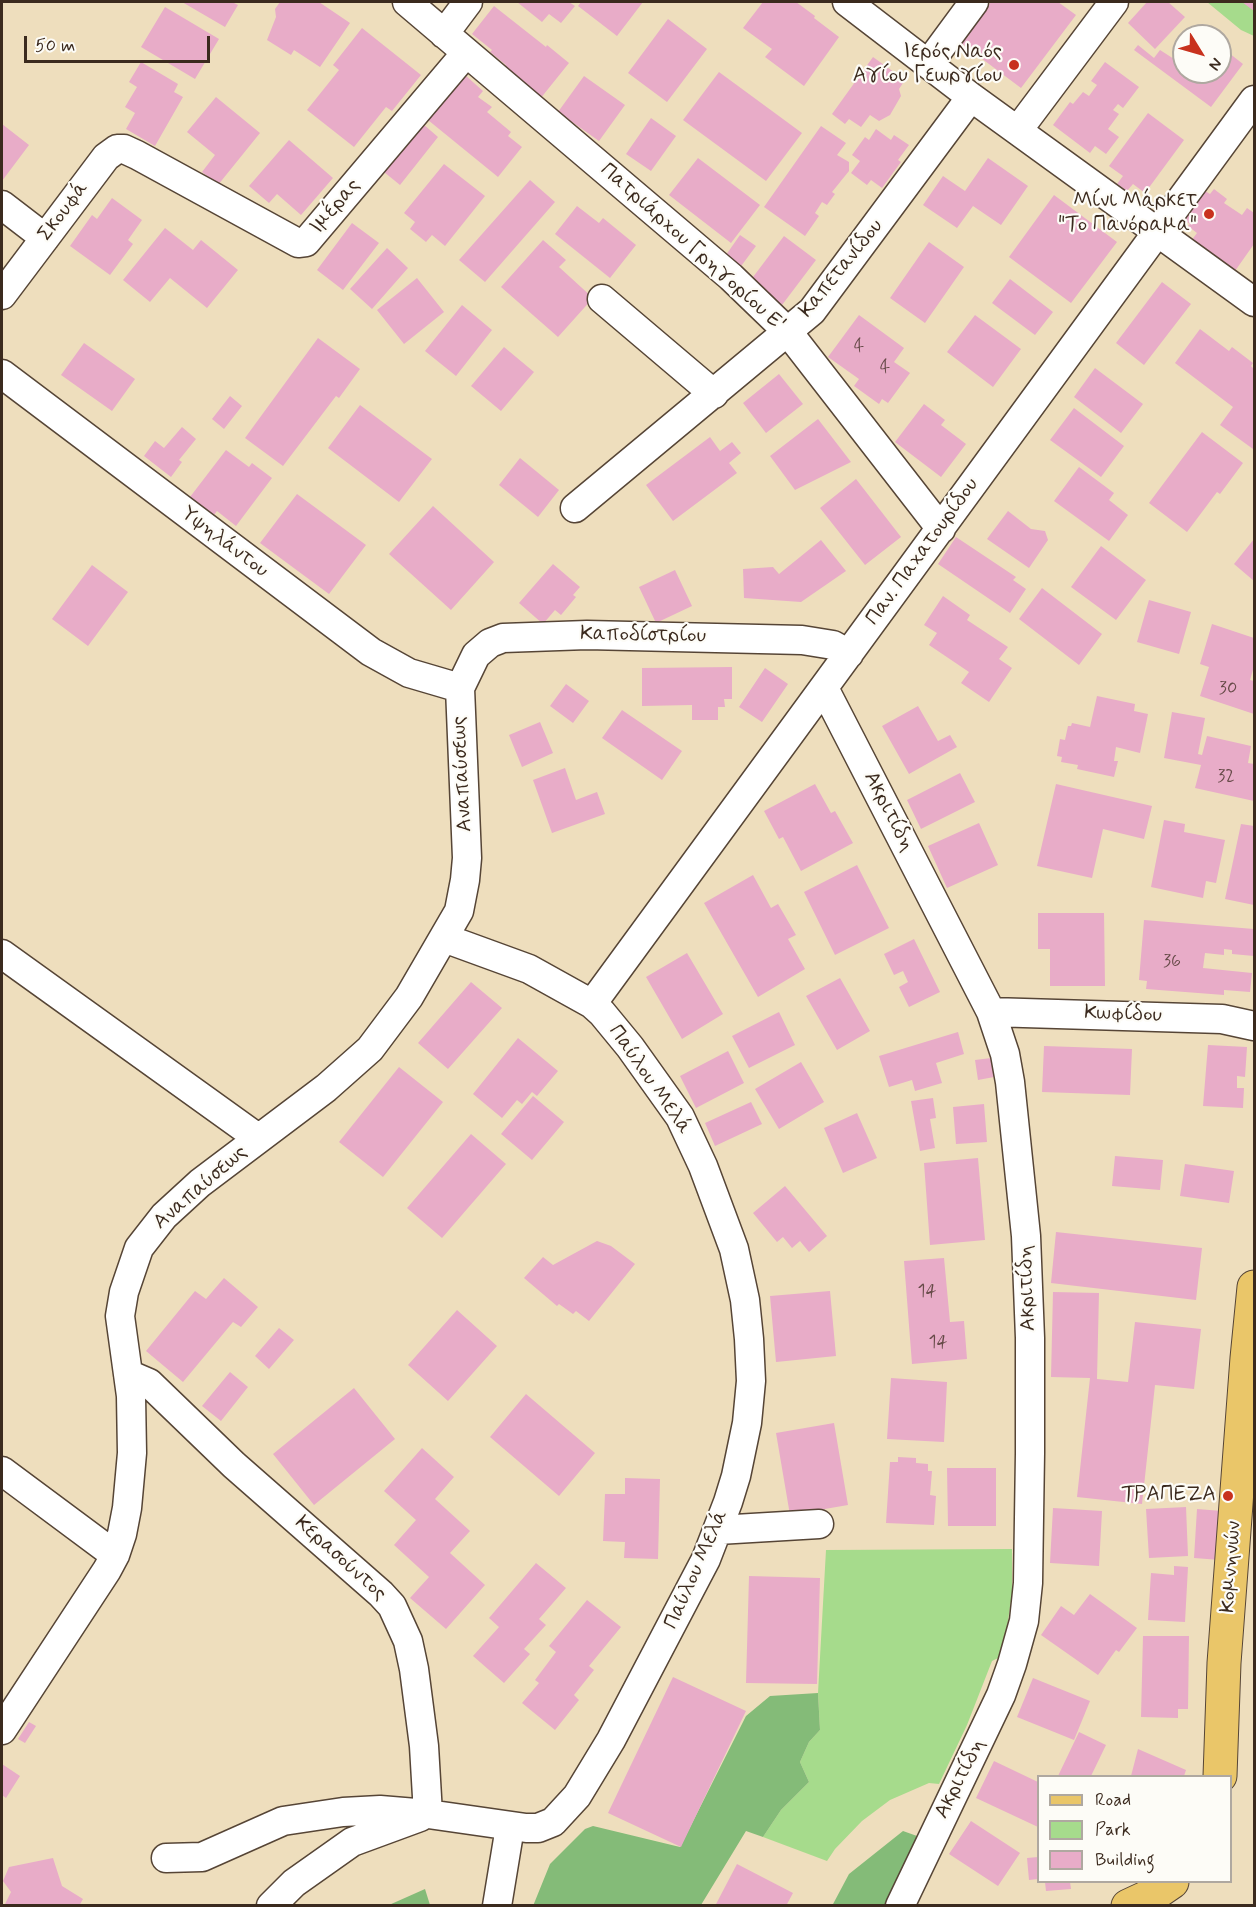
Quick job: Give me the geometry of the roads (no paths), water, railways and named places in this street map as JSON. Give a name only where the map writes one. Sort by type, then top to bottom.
[{"type":"main road","name":"Κομνηνών","points":[[1220,1775],[1224,1663],[1251,1358],[1254,1287]]},
{"type":"main road","points":[[1128,1905],[1156,1893],[1169,1883]]},
{"type":"street","name":"Πατριάρχου Γρηγορίου Ε'","points":[[407,2],[731,278],[788,332],[940,529]]},
{"type":"street","points":[[444,34],[468,2]]},
{"type":"street","points":[[847,2],[971,97],[1254,302]]},
{"type":"street","points":[[928,63],[974,2]]},
{"type":"street","points":[[1018,130],[1114,2]]},
{"type":"street","name":"Ιμέρας","points":[[137,155],[298,243],[303,243],[312,236],[466,53]]},
{"type":"street","name":"Καπετανίδου","points":[[575,508],[714,394],[821,302],[971,97]]},
{"type":"street","name":"Παν. Παχατουρίδου","points":[[592,1004],[1254,100]]},
{"type":"street","name":"Σκουφά","points":[[2,295],[110,154],[114,150],[124,149],[137,155]]},
{"type":"street","points":[[2,205],[45,238]]},
{"type":"street","points":[[602,299],[714,394]]},
{"type":"street","name":"Υψηλάντου","points":[[2,374],[371,652],[388,663],[417,676],[460,688]]},
{"type":"street","name":"Καποδίστρίου","points":[[460,688],[476,655],[490,643],[512,637],[587,635],[802,640],[833,645],[849,654]]},
{"type":"street","name":"Αναπαύσεως","points":[[2,1730],[82,1610],[115,1555],[127,1508],[131,1480],[132,1424],[120,1316],[123,1292],[139,1248],[151,1231],[182,1199],[258,1138],[326,1088],[370,1049],[409,997],[461,904],[467,858],[460,688]]},
{"type":"street","name":"Ακριτίδη","points":[[824,688],[991,1012],[1005,1054],[1010,1082],[1026,1236],[1030,1338],[1029,1501],[1026,1599],[1019,1639],[1001,1695],[900,1905]]},
{"type":"street","name":"Παύλου Μελά","points":[[166,1858],[202,1857],[283,1821],[309,1816],[380,1810],[532,1828],[547,1825],[558,1818],[577,1796],[611,1740],[680,1613],[718,1530],[736,1476],[747,1423],[751,1381],[750,1339],[745,1300],[734,1249],[704,1166],[680,1117],[630,1047],[602,1012],[592,1004],[528,969],[444,938]]},
{"type":"street","points":[[2,954],[258,1138]]},
{"type":"street","name":"Κωφίδου","points":[[991,1012],[1222,1019],[1254,1026]]},
{"type":"street","name":"Κερασούντος","points":[[128,1374],[149,1383],[234,1465],[392,1606],[408,1641],[414,1669],[424,1746],[428,1814]]},
{"type":"street","points":[[2,1471],[115,1555]]},
{"type":"street","points":[[718,1530],[819,1524]]},
{"type":"street","points":[[271,1905],[294,1883],[352,1842],[428,1814]]},
{"type":"street","points":[[497,1905],[510,1827]]},
{"type":"place","name":"Ιερός Ναός Αγίου Γεωργίου","points":[[1014,65]]},
{"type":"place","name":"Μίνι Μάρκετ \"Το Πανόραμα\"","points":[[1209,214]]},
{"type":"place","name":"ΤΡΑΠΕΖΑ","points":[[1228,1496]]}]
